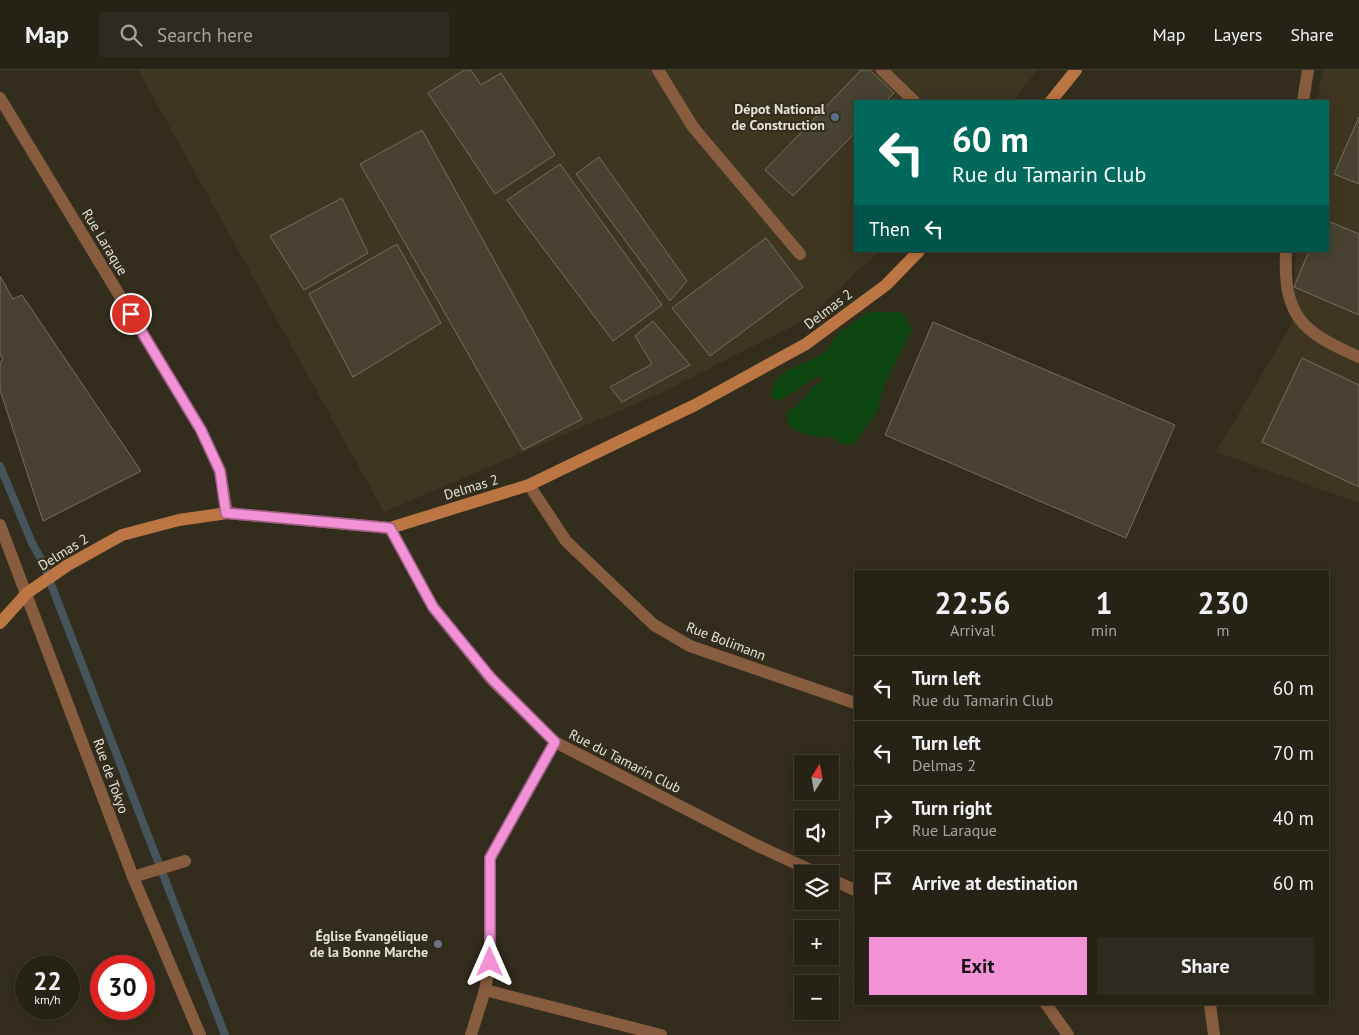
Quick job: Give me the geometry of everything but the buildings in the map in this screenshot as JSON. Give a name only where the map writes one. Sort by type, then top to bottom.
[{"type":"street","points":[[658,70],[693,127],[800,254]]},
{"type":"street","points":[[882,70],[913,100]]},
{"type":"street","points":[[1052,100],[1076,70]]},
{"type":"street","points":[[1303,100],[1308,70]]},
{"type":"street","name":"Rue Laraque","points":[[0,98],[201,430],[220,471],[226,513]]},
{"type":"street","name":"Delmas 2","points":[[0,623],[27,593],[68,565],[122,535],[178,520],[226,513],[390,528],[529,485],[695,405],[806,344],[886,285],[918,252]]},
{"type":"street","points":[[1286,252],[1286,289],[1293,308],[1303,325],[1325,342],[1359,357]]},
{"type":"street","name":"Rue Bolimann","points":[[529,485],[566,541],[654,625],[690,646],[854,703]]},
{"type":"street","name":"Rue de Tokyo","points":[[0,525],[133,877],[200,1035]]},
{"type":"street","name":"Rue du Tamarin Club","points":[[390,528],[433,607],[491,678],[555,742],[756,845],[799,865]]},
{"type":"street","points":[[471,1035],[485,990],[490,962],[490,858],[555,742]]},
{"type":"street","points":[[133,877],[185,862]]},
{"type":"street","points":[[839,883],[854,890]]},
{"type":"street","points":[[485,990],[661,1035]]},
{"type":"street","points":[[1047,1005],[1068,1035]]},
{"type":"street","points":[[1210,1005],[1214,1035]]},
{"type":"shaded area","points":[[138,70],[1037,70],[1014,100],[854,100],[854,252],[878,252],[807,319],[659,394],[384,512]]},
{"type":"shaded area","points":[[1323,70],[1359,70],[1359,503],[1216,452],[1292,324],[1296,252],[1329,252],[1329,100],[1317,100]]},
{"type":"green space","points":[[868,312],[902,312],[912,330],[885,383],[877,412],[855,443],[842,445],[832,437],[801,433],[790,424],[787,418],[787,411],[799,404],[811,389],[822,382],[821,376],[777,401],[770,394],[776,380],[786,371],[823,354],[838,334]]},
{"type":"waterway","points":[[0,466],[32,543],[42,561],[225,1035]]},
{"type":"place","name":"Dépot National de Construction","points":[[835,117]]},
{"type":"place","name":"Église Évangélique de la Bonne Marche","points":[[438,944]]},
{"type":"route","points":[[131,314],[201,430],[220,471],[226,513],[390,528],[433,607],[491,678],[555,742],[490,858],[490,962]]}]
